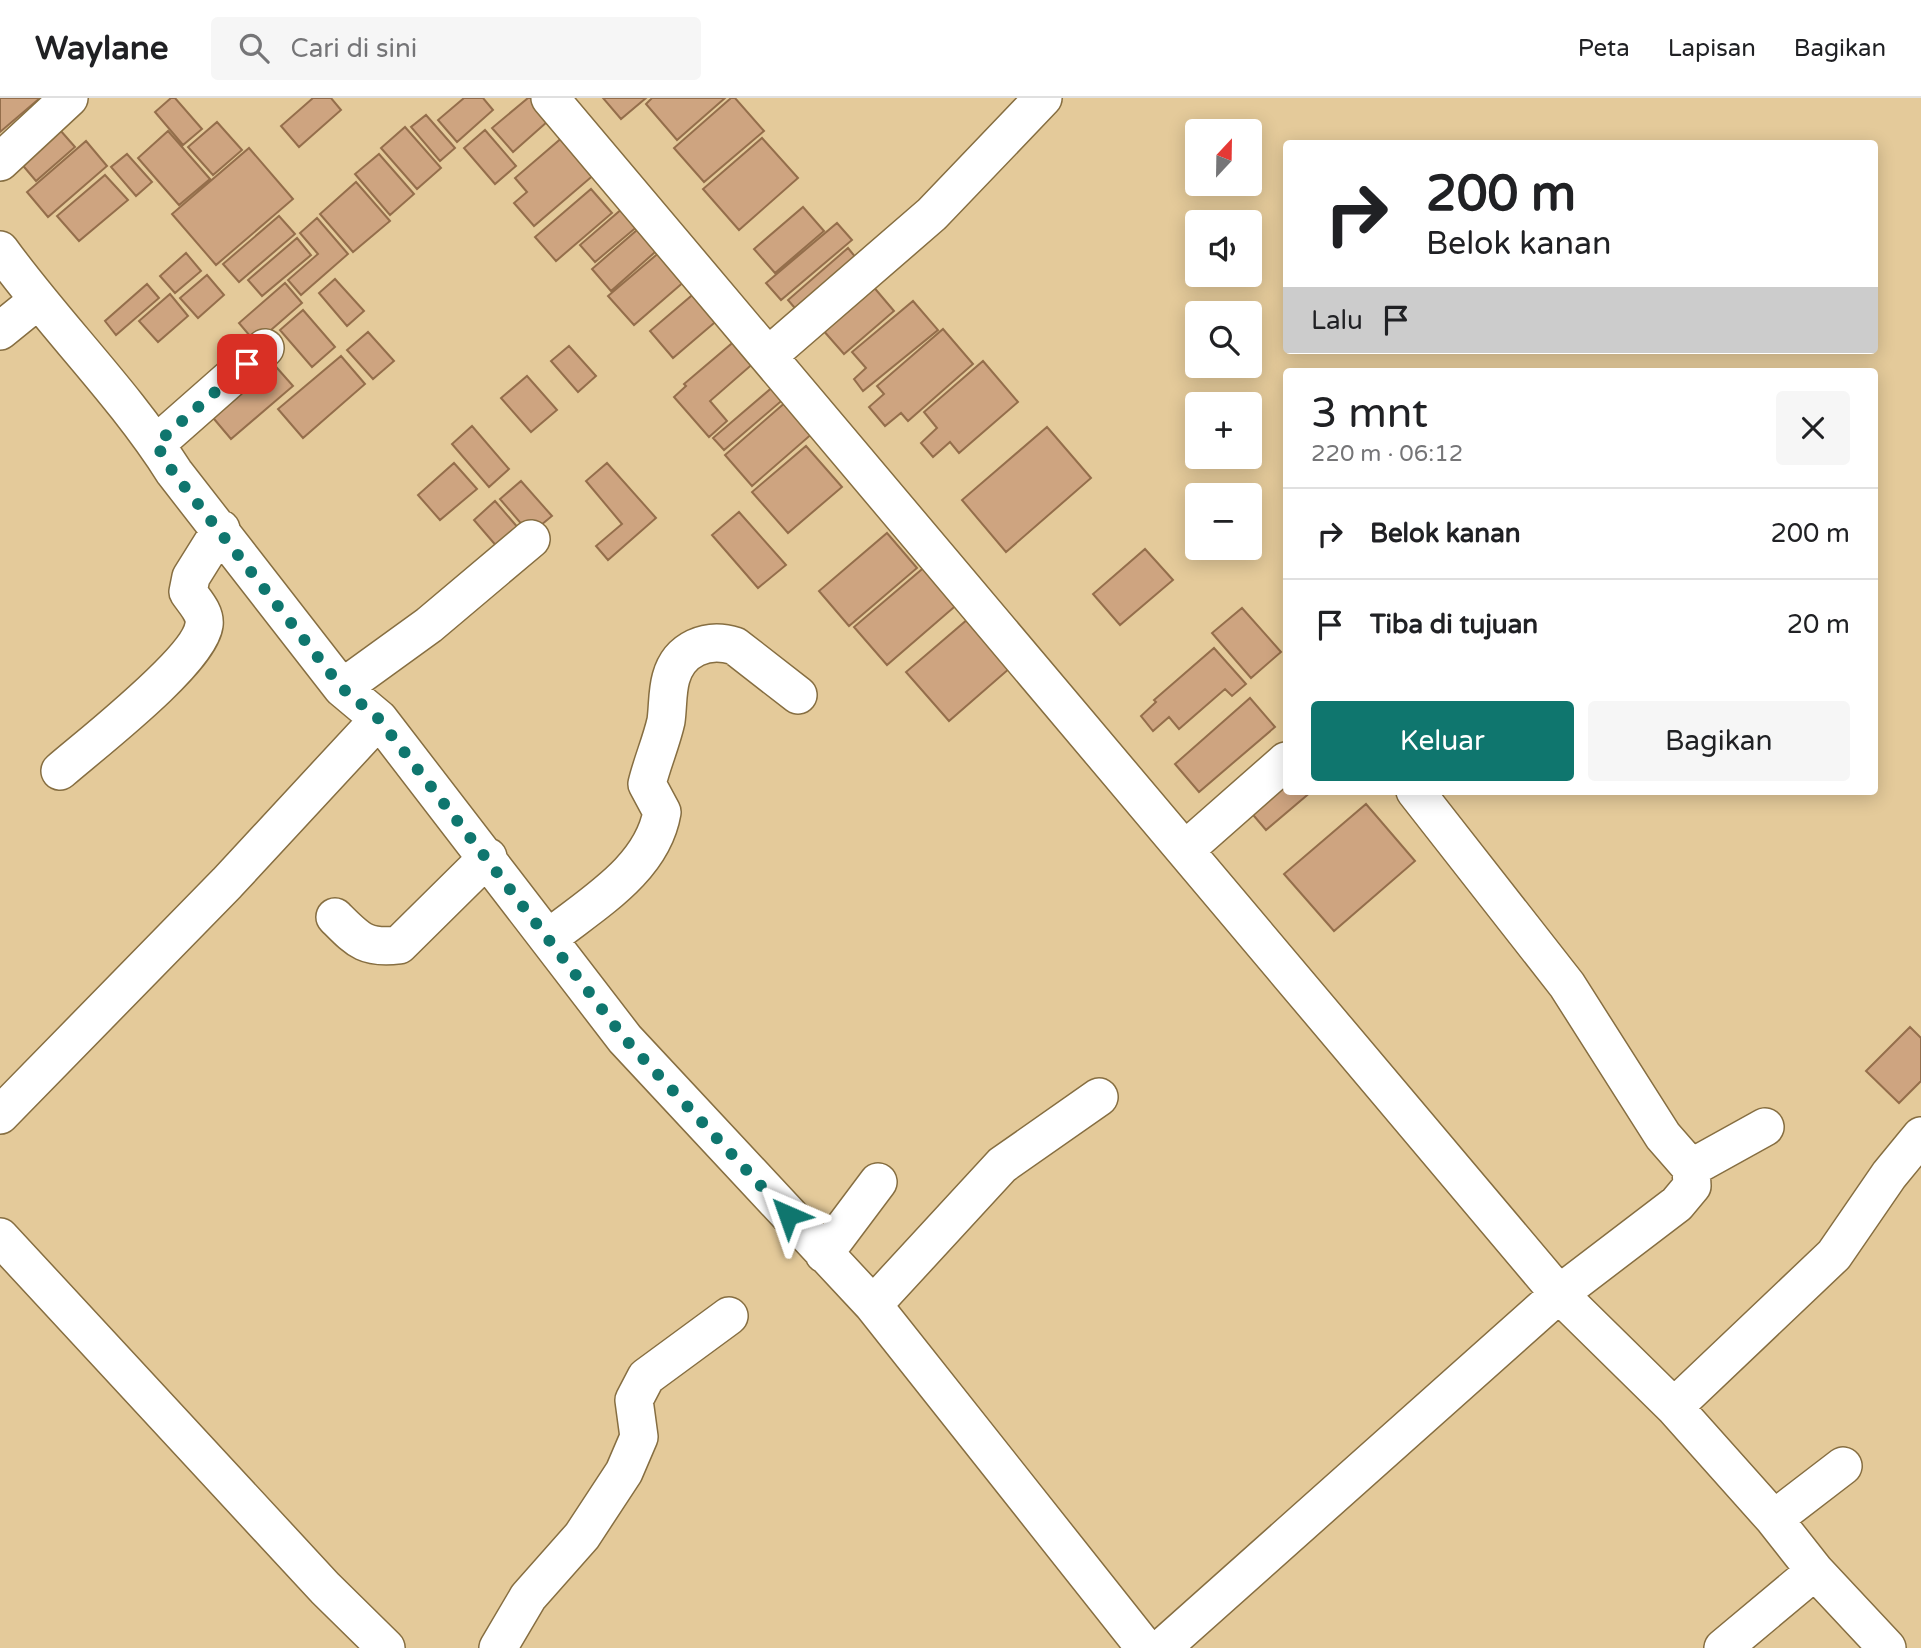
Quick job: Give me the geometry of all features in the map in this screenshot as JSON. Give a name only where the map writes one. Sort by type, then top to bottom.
[{"type":"street","points":[[0,162],[69,98]]},
{"type":"street","points":[[550,98],[1559,1294],[1674,1407],[1774,1519],[1815,1571],[1887,1648]]},
{"type":"street","points":[[768,356],[932,214],[1043,98]]},
{"type":"street","points":[[0,250],[37,301],[156,444],[173,472],[221,529],[342,688],[379,719],[488,857],[625,1039],[873,1306],[1145,1648]]},
{"type":"street","points":[[0,331],[37,301]]},
{"type":"street","points":[[156,444],[265,348]]},
{"type":"street","points":[[60,771],[174,669],[198,640],[205,624],[203,614],[188,592],[191,577],[221,529]]},
{"type":"street","points":[[342,688],[429,625],[531,539]]},
{"type":"street","points":[[549,938],[635,869],[655,837],[662,812],[647,784],[666,720],[670,681],[684,655],[702,644],[723,642],[735,646],[798,695]]},
{"type":"street","points":[[0,1115],[227,883],[379,719]]},
{"type":"street","points":[[1185,850],[1283,764]]},
{"type":"street","points":[[1162,1648],[1559,1294],[1677,1204],[1692,1185],[1691,1168],[1663,1136],[1567,985],[1418,795]]},
{"type":"street","points":[[335,917],[360,942],[379,947],[398,945],[488,857]]},
{"type":"street","points":[[873,1306],[1002,1165],[1099,1097]]},
{"type":"street","points":[[1691,1168],[1765,1127]]},
{"type":"street","points":[[1674,1407],[1833,1255],[1889,1175],[1921,1136]]},
{"type":"street","points":[[824,1254],[878,1182]]},
{"type":"street","points":[[0,1237],[325,1588],[386,1648]]},
{"type":"street","points":[[498,1648],[528,1597],[582,1536],[624,1472],[639,1437],[634,1400],[646,1377],[729,1316]]},
{"type":"street","points":[[1774,1519],[1843,1466]]},
{"type":"street","points":[[1723,1648],[1815,1571]]},
{"type":"building","points":[[0,98],[40,98],[0,132]]},
{"type":"building","points":[[171,98],[175,98],[202,129],[183,145],[155,112]]},
{"type":"building","points":[[313,98],[331,98],[341,110],[299,147],[281,126]]},
{"type":"building","points":[[464,98],[483,98],[493,110],[457,142],[438,120]]},
{"type":"building","points":[[528,98],[542,98],[556,114],[513,152],[492,128]]},
{"type":"building","points":[[603,98],[646,98],[621,119]]},
{"type":"building","points":[[652,98],[725,98],[677,140],[646,104]]},
{"type":"building","points":[[731,98],[735,98],[764,131],[704,182],[674,148]]},
{"type":"building","points":[[426,115],[455,148],[440,161],[411,127]]},
{"type":"building","points":[[53,122],[75,147],[36,181],[14,155]]},
{"type":"building","points":[[217,122],[242,150],[213,175],[188,147]]},
{"type":"building","points":[[405,127],[441,168],[417,189],[381,148]]},
{"type":"building","points":[[485,130],[516,166],[495,184],[464,148]]},
{"type":"building","points":[[168,131],[210,179],[179,205],[138,158]]},
{"type":"building","points":[[564,136],[596,173],[534,226],[514,203],[527,192],[515,178]]},
{"type":"building","points":[[762,138],[798,178],[739,230],[703,189]]},
{"type":"building","points":[[86,141],[107,166],[48,217],[27,192]]},
{"type":"building","points":[[249,148],[293,199],[216,265],[172,214]]},
{"type":"building","points":[[127,154],[152,182],[136,196],[111,167]]},
{"type":"building","points":[[379,154],[414,194],[390,215],[355,174]]},
{"type":"building","points":[[105,175],[128,200],[79,241],[57,216]]},
{"type":"building","points":[[356,182],[390,221],[353,252],[320,214]]},
{"type":"building","points":[[591,189],[612,213],[556,261],[535,237]]},
{"type":"building","points":[[803,207],[824,231],[775,273],[754,249]]},
{"type":"building","points":[[623,208],[639,225],[595,262],[580,245]]},
{"type":"building","points":[[279,216],[295,234],[239,282],[223,264]]},
{"type":"building","points":[[317,218],[348,254],[301,295],[288,280],[318,254],[300,233]]},
{"type":"building","points":[[837,223],[852,240],[781,300],[766,283]]},
{"type":"building","points":[[644,224],[663,245],[611,291],[592,269]]},
{"type":"building","points":[[297,238],[311,255],[262,296],[248,280]]},
{"type":"building","points":[[668,245],[693,274],[634,325],[608,296]]},
{"type":"building","points":[[848,248],[865,269],[806,321],[788,300]]},
{"type":"building","points":[[186,253],[201,271],[175,293],[160,276]]},
{"type":"building","points":[[207,275],[224,295],[198,318],[180,298]]},
{"type":"building","points":[[866,278],[894,311],[844,354],[815,321]]},
{"type":"building","points":[[335,279],[364,311],[347,326],[319,293]]},
{"type":"building","points":[[285,283],[302,303],[256,343],[239,323]]},
{"type":"building","points":[[147,284],[159,298],[116,335],[105,321]]},
{"type":"building","points":[[697,291],[720,318],[673,358],[650,331]]},
{"type":"building","points":[[170,294],[188,316],[158,342],[139,321]]},
{"type":"building","points":[[913,301],[938,330],[863,391],[854,379],[866,368],[852,352]]},
{"type":"building","points":[[303,310],[335,347],[312,367],[280,330]]},
{"type":"building","points":[[943,329],[973,364],[908,421],[901,413],[885,426],[869,407],[884,394],[877,386]]},
{"type":"building","points":[[368,332],[394,361],[373,379],[347,350]]},
{"type":"building","points":[[737,339],[756,361],[710,401],[727,421],[709,437],[674,397],[686,386],[684,384]]},
{"type":"building","points":[[569,346],[596,376],[578,392],[551,361]]},
{"type":"building","points":[[341,356],[365,384],[303,438],[278,409]]},
{"type":"building","points":[[270,360],[293,386],[231,439],[209,413]]},
{"type":"building","points":[[983,361],[1018,402],[959,453],[950,442],[933,457],[921,443],[937,428],[924,412]]},
{"type":"building","points":[[527,376],[557,410],[531,432],[501,398]]},
{"type":"building","points":[[782,379],[793,391],[724,450],[713,438]]},
{"type":"building","points":[[787,401],[814,432],[752,486],[725,455]]},
{"type":"building","points":[[472,426],[509,469],[489,487],[452,444]]},
{"type":"building","points":[[1047,427],[1091,478],[1006,552],[962,500]]},
{"type":"building","points":[[806,446],[842,487],[788,533],[752,492]]},
{"type":"building","points":[[454,463],[477,489],[440,520],[418,495]]},
{"type":"building","points":[[607,463],[656,518],[608,560],[596,546],[622,524],[586,481]]},
{"type":"building","points":[[521,481],[552,516],[530,534],[500,499]]},
{"type":"building","points":[[495,501],[526,537],[505,556],[474,520]]},
{"type":"building","points":[[739,512],[786,565],[758,588],[712,535]]},
{"type":"building","points":[[887,533],[917,568],[849,626],[819,591]]},
{"type":"building","points":[[1145,549],[1173,580],[1120,625],[1093,594]]},
{"type":"building","points":[[927,565],[960,602],[887,665],[854,627]]},
{"type":"building","points":[[1242,608],[1281,652],[1251,678],[1212,633]]},
{"type":"building","points":[[968,619],[1010,668],[949,721],[906,672]]},
{"type":"building","points":[[1214,648],[1246,684],[1232,696],[1225,689],[1179,729],[1169,717],[1153,731],[1141,716],[1156,702],[1154,700]]},
{"type":"building","points":[[1250,698],[1275,727],[1199,792],[1175,764]]},
{"type":"building","points":[[1283,769],[1283,795],[1307,795],[1266,830],[1243,803]]},
{"type":"building","points":[[1366,804],[1415,861],[1334,931],[1284,874]]},
{"type":"building","points":[[1910,1027],[1921,1038],[1921,1081],[1899,1103],[1866,1071]]},
{"type":"route","points":[[247,364],[156,444],[173,472],[221,529],[342,688],[379,719],[488,857],[625,1039],[788,1215]]}]
